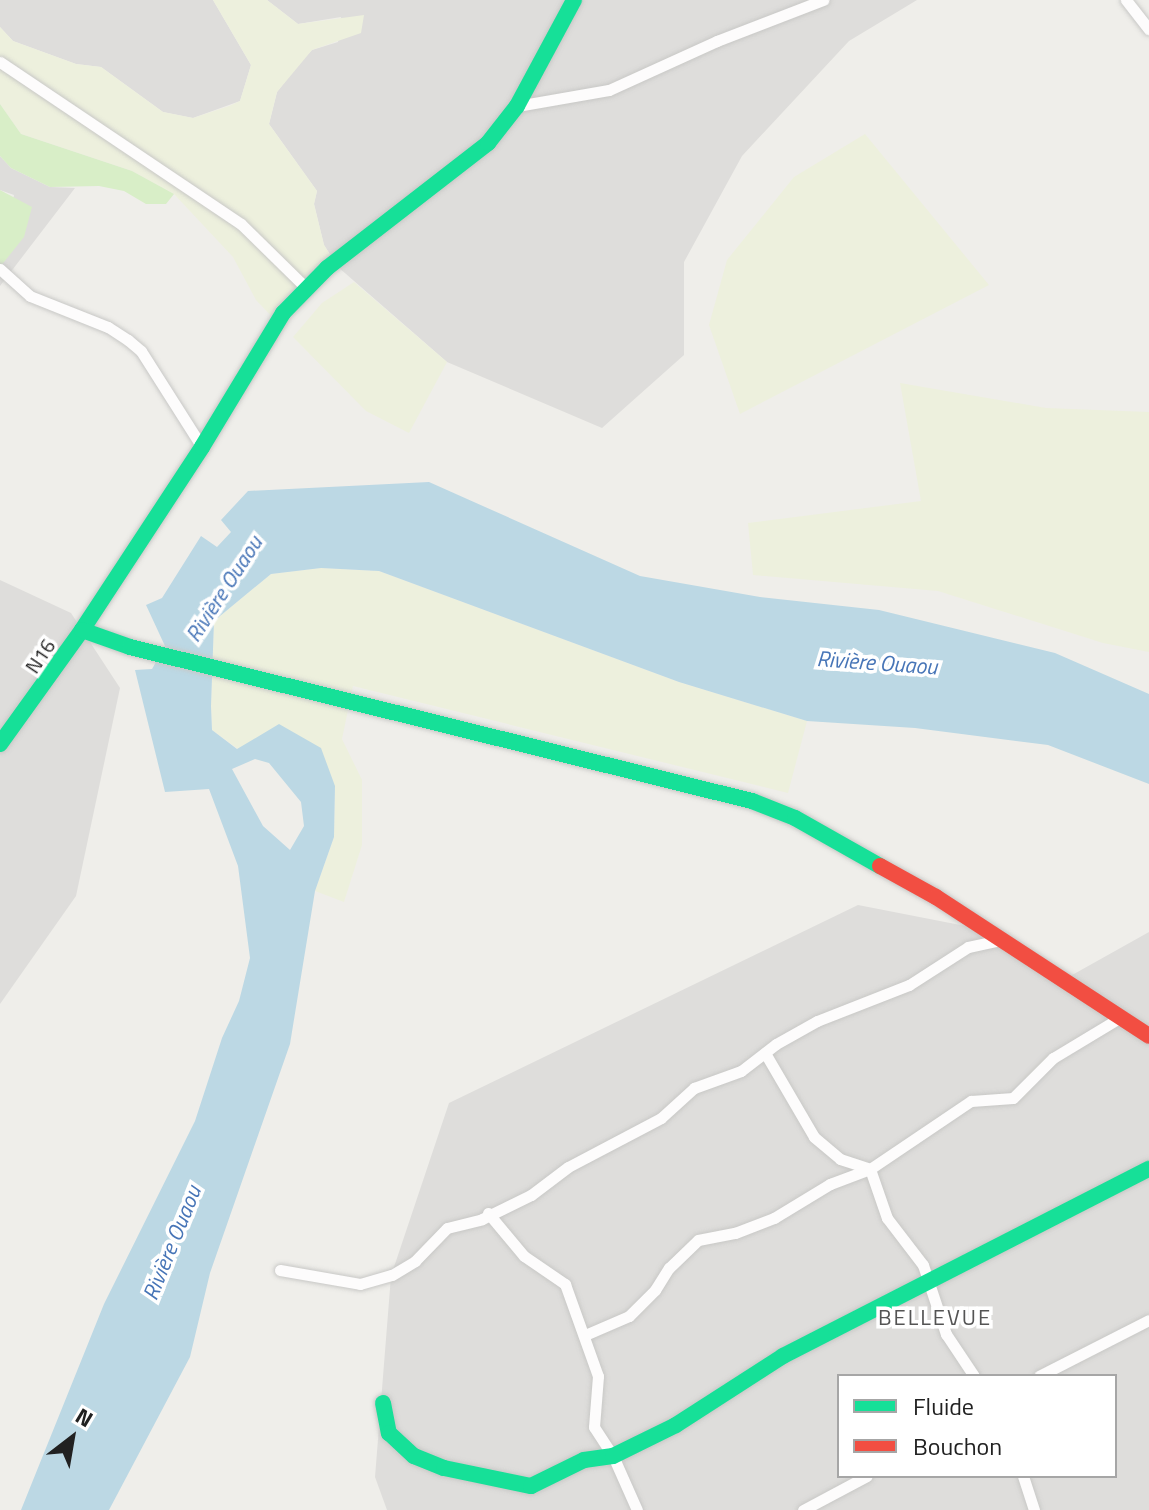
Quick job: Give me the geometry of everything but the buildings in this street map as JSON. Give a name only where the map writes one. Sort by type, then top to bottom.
[{"type":"main road","points":[[82,630],[202,447],[283,313],[305,287],[488,143],[517,106],[574,0]]},
{"type":"main road","name":"N16","points":[[0,744],[82,630],[130,647],[213,665],[752,801],[795,818],[1005,940],[1149,1036]]},
{"type":"main road","points":[[383,1403],[389,1433],[414,1456],[444,1468],[531,1486],[584,1460],[613,1456],[676,1425],[783,1356],[932,1283],[1149,1169]]},
{"type":"street","points":[[517,106],[609,90],[717,41],[823,0]]},
{"type":"street","points":[[1126,0],[1149,29]]},
{"type":"street","points":[[0,62],[241,224],[305,287]]},
{"type":"street","points":[[0,269],[30,296],[108,327],[141,351],[202,447]]},
{"type":"street","points":[[280,1270],[360,1284],[392,1275],[415,1261],[447,1228],[482,1219],[488,1213],[531,1195],[568,1167],[661,1118],[694,1088],[741,1071],[817,1021],[909,985],[968,947],[1005,940]]},
{"type":"street","points":[[585,1335],[629,1316],[655,1290],[669,1268],[698,1240],[735,1233],[774,1218],[830,1184],[870,1169],[971,1101],[1013,1098],[1053,1058],[1121,1017]]},
{"type":"street","points":[[765,1053],[814,1137],[840,1159],[870,1169]]},
{"type":"street","points":[[870,1169],[887,1218],[923,1265],[932,1283],[946,1334],[973,1374]]},
{"type":"street","points":[[488,1213],[524,1256],[565,1284],[598,1376],[594,1427],[613,1456],[637,1510]]},
{"type":"street","points":[[1043,1374],[1149,1320]]},
{"type":"street","points":[[803,1510],[863,1478]]},
{"type":"street","points":[[1024,1478],[1034,1510]]},
{"type":"shaded area","points":[[0,0],[213,0],[251,65],[240,101],[193,118],[163,112],[101,67],[76,64],[13,41],[0,27]]},
{"type":"shaded area","points":[[267,0],[917,0],[849,41],[742,156],[684,262],[684,355],[602,428],[447,362],[338,267],[324,245],[314,204],[317,191],[269,124],[277,92],[300,62],[312,50],[338,42],[341,17],[298,24]]},
{"type":"shaded area","points":[[0,156],[11,168],[50,187],[75,188],[0,286],[0,267],[14,195],[0,190]]},
{"type":"shaded area","points":[[0,580],[71,613],[120,688],[76,896],[0,1004]]},
{"type":"shaded area","points":[[858,905],[991,931],[1065,979],[1149,932],[1149,1510],[387,1510],[375,1477],[391,1276],[449,1103]]},
{"type":"green space","points":[[213,0],[267,0],[298,24],[364,15],[361,33],[312,50],[277,92],[269,124],[317,191],[314,204],[324,245],[338,267],[277,322],[256,300],[233,257],[174,194],[132,171],[21,134],[0,104],[0,27],[13,41],[76,64],[101,67],[163,112],[193,118],[240,101],[251,65]]},
{"type":"green space","points":[[0,104],[21,134],[132,171],[174,194],[166,204],[146,204],[124,191],[99,186],[50,187],[11,168],[0,156]]},
{"type":"green space","points":[[865,134],[989,285],[740,414],[709,325],[727,260],[794,177]]},
{"type":"green space","points":[[0,190],[32,207],[24,237],[0,267]]},
{"type":"green space","points":[[354,282],[447,362],[409,433],[366,411],[293,337],[322,303]]},
{"type":"green space","points":[[900,383],[1046,408],[1149,412],[1149,652],[1103,643],[938,591],[753,575],[748,523],[921,501]]},
{"type":"green space","points":[[321,568],[379,571],[679,682],[807,721],[788,793],[353,686],[342,739],[362,780],[362,845],[344,902],[315,891],[334,837],[335,786],[238,749],[212,730],[211,706],[214,621],[271,574]]},
{"type":"water","name":"Rivière Ouaou","points":[[429,482],[640,576],[760,597],[879,610],[1055,653],[1149,694],[1149,784],[1048,745],[915,728],[807,721],[679,682],[379,571],[321,568],[271,574],[214,621],[211,706],[212,730],[237,749],[279,724],[321,748],[335,786],[334,837],[315,891],[290,1044],[210,1273],[190,1357],[109,1510],[21,1510],[104,1304],[195,1121],[222,1038],[239,1001],[250,958],[238,866],[209,789],[165,792],[135,670],[152,669],[165,646],[146,605],[162,598],[201,536],[217,547],[231,532],[221,520],[248,491]],"holes":[[[255,759],[269,763],[301,802],[304,826],[290,850],[263,826],[232,769]]]},
{"type":"traffic: fast","points":[[82,630],[202,447],[283,313],[327,268],[488,143],[517,106],[574,0]]},
{"type":"traffic: fast","points":[[0,744],[82,630],[130,647],[752,801],[795,818],[880,866]]},
{"type":"traffic: fast","points":[[383,1403],[389,1433],[414,1456],[444,1468],[531,1486],[584,1460],[613,1456],[676,1425],[783,1356],[1149,1169]]},
{"type":"traffic: jam","points":[[880,866],[936,897],[1149,1036]]},
{"type":"district","name":"BELLEVUE","points":[[935,1318]]}]
